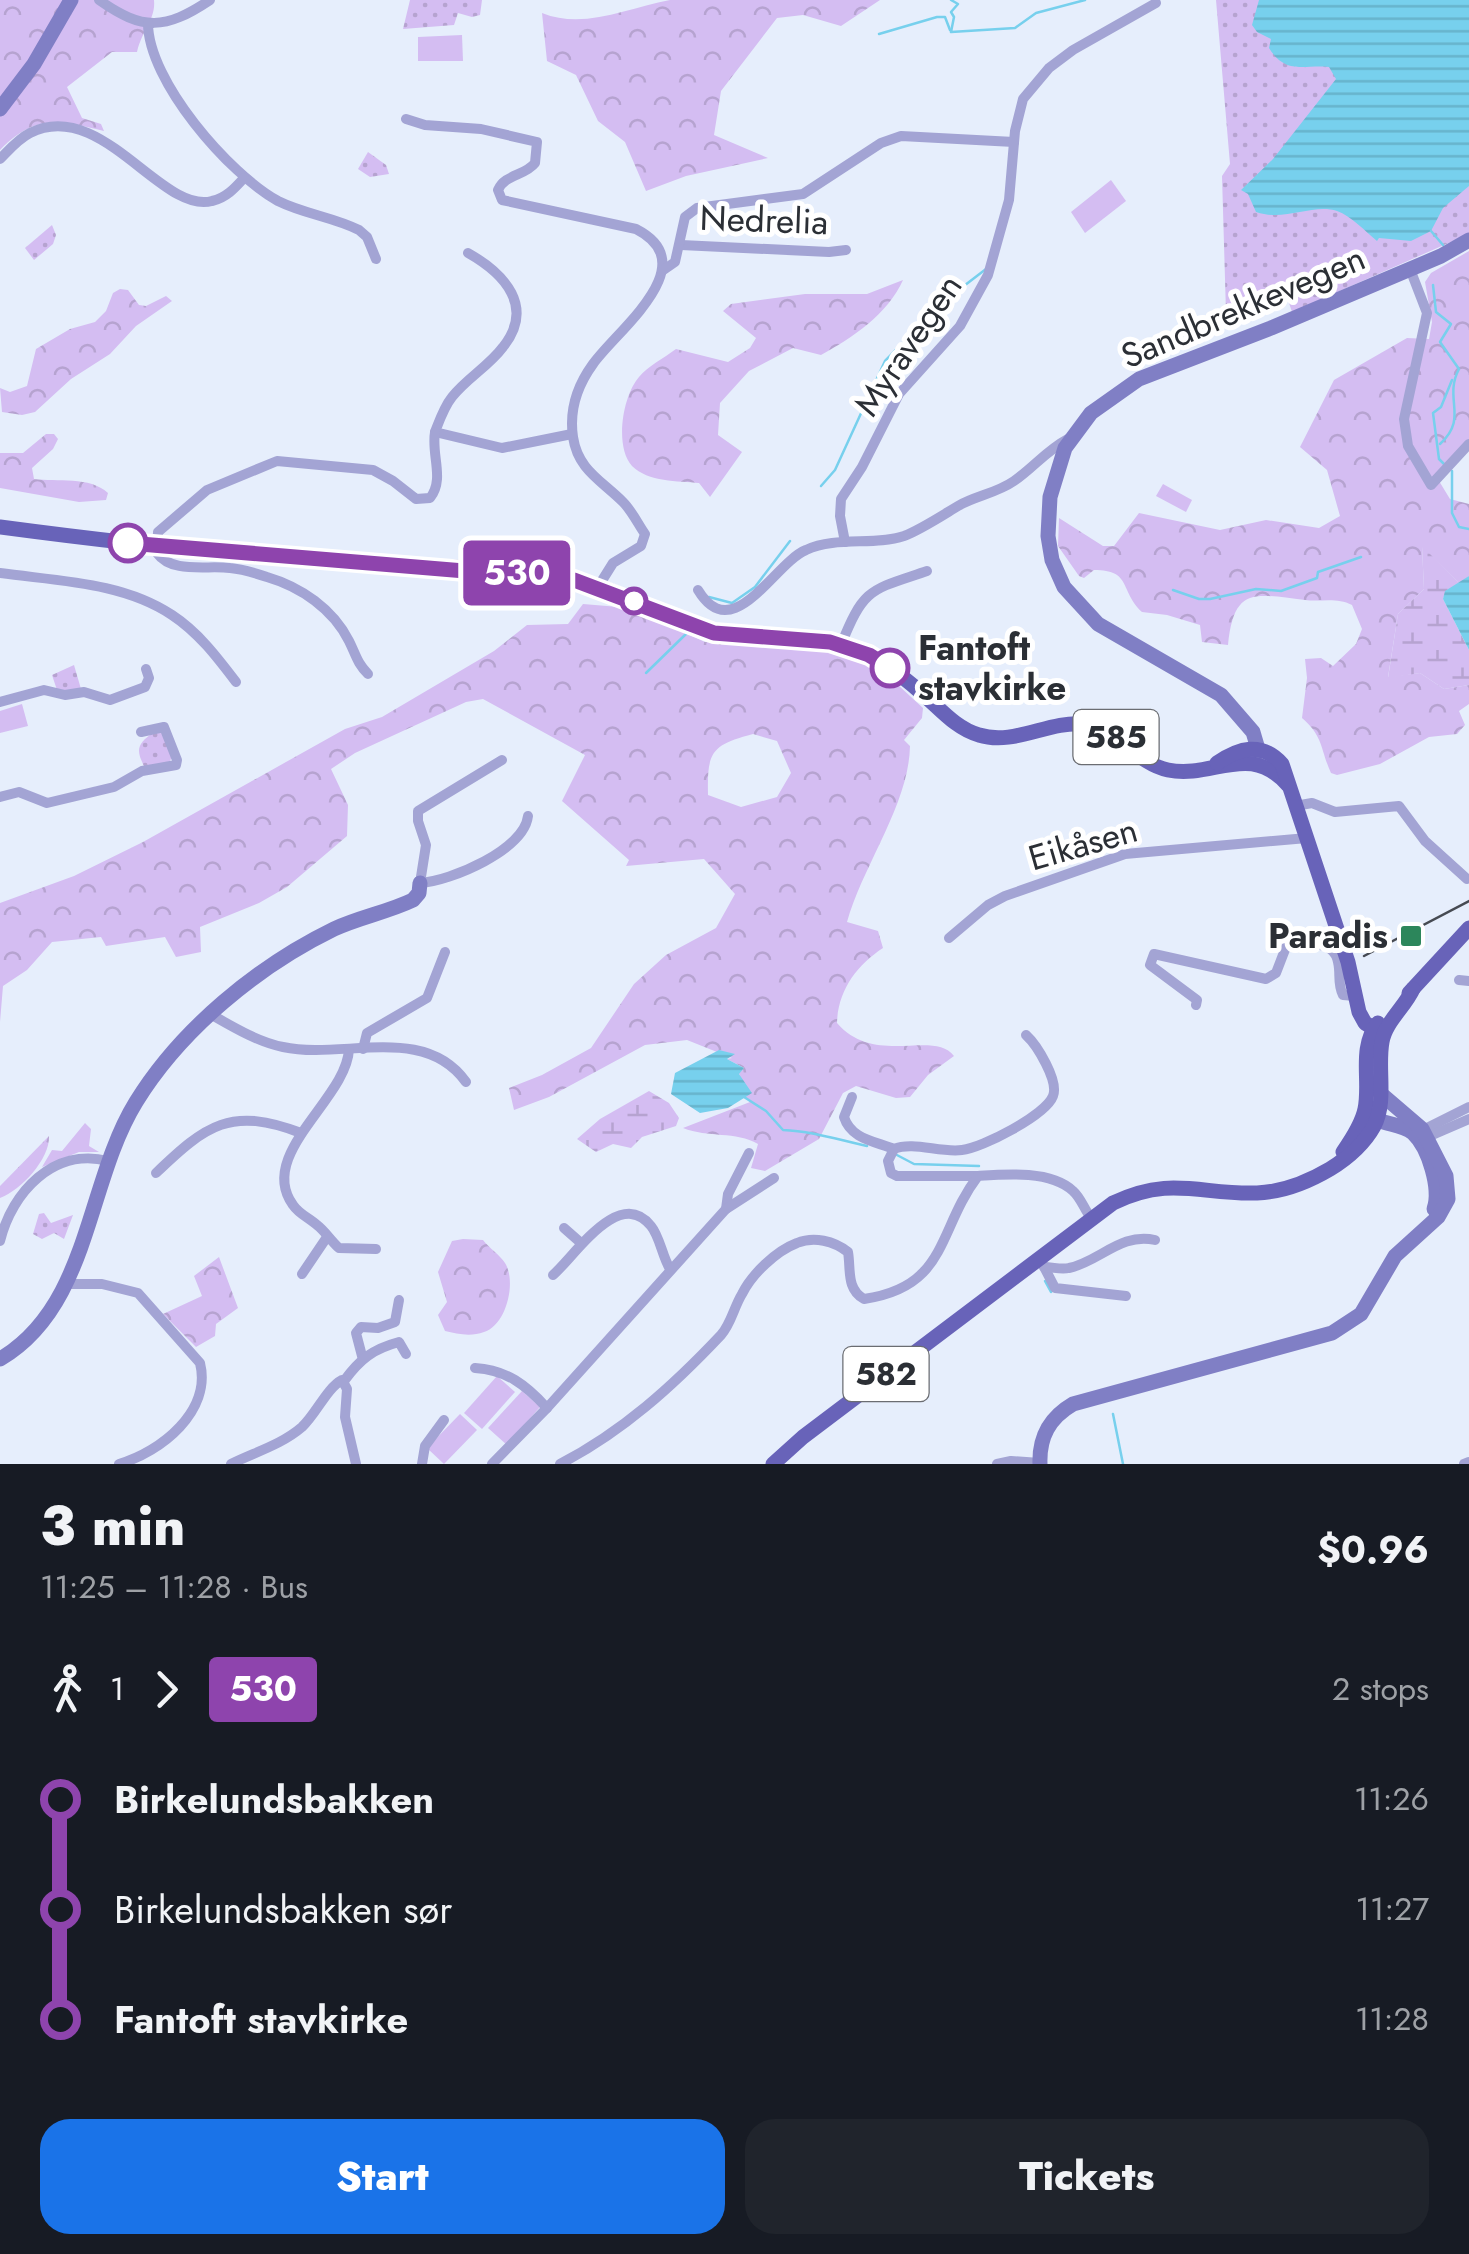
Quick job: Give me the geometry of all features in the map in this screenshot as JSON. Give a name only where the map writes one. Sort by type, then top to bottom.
[{"type":"main road","name":"585","points":[[0,527],[361,564],[538,574],[598,587],[714,633],[841,645],[869,655],[893,670],[953,721],[979,736],[1005,738],[1084,724],[1106,731],[1138,756],[1164,769],[1190,771],[1251,754]]},
{"type":"main road","points":[[1251,754],[1276,757],[1282,764],[1348,962],[1362,1020],[1378,1032]]},
{"type":"main road","points":[[1373,1117],[1367,1056],[1378,1032],[1469,928]]},
{"type":"main road","points":[[1373,1117],[1380,1093],[1378,1032]]},
{"type":"main road","name":"582","points":[[773,1464],[803,1436],[1042,1262],[1114,1203],[1146,1190],[1190,1186],[1258,1193],[1301,1183],[1352,1154],[1373,1117]]},
{"type":"street","points":[[0,109],[34,64],[71,0]]},
{"type":"street","points":[[99,0],[129,20],[148,24],[176,19],[210,0]]},
{"type":"street","name":"Myravegen","points":[[845,542],[840,499],[862,467],[899,394],[960,326],[988,275],[1009,200],[1020,107],[1038,79],[1090,38],[1156,3]]},
{"type":"street","points":[[148,24],[148,39],[161,73],[204,134],[244,178],[281,202],[358,230],[367,237],[376,259]]},
{"type":"street","name":"Nedrelia","points":[[406,119],[425,125],[482,129],[536,142],[536,163],[528,171],[504,180],[498,190],[502,200],[636,228],[648,234],[659,249],[662,271]]},
{"type":"street","points":[[0,159],[26,135],[59,126],[76,128],[100,139],[192,201],[218,200],[244,178]]},
{"type":"street","name":"Nedrelia","points":[[572,434],[579,388],[594,363],[648,300],[662,271],[675,262],[685,217],[697,208],[803,194],[890,138],[914,135],[1014,142]]},
{"type":"street","name":"Sandbrekkevegen","points":[[1251,754],[1254,732],[1221,695],[1098,624],[1064,588],[1050,552],[1048,516],[1052,487],[1069,439],[1090,412],[1139,379],[1410,269],[1469,240]]},
{"type":"street","name":"Nedrelia","points":[[681,245],[846,250]]},
{"type":"street","points":[[368,674],[357,664],[349,641],[331,613],[287,583],[228,567],[172,565],[160,558],[156,546],[160,529],[214,486],[276,461],[372,470],[416,499],[430,498],[438,482],[435,432],[450,400],[508,342],[517,315],[517,301],[510,288],[468,253]]},
{"type":"street","points":[[1410,269],[1427,312],[1406,403],[1408,446],[1431,485],[1469,444]]},
{"type":"street","points":[[435,432],[502,448],[572,434],[581,463],[589,474],[628,507],[645,534],[641,546],[613,563],[598,587]]},
{"type":"street","points":[[698,590],[716,606],[736,608],[758,596],[796,555],[814,547],[902,537],[933,518],[1006,486],[1044,453],[1069,439]]},
{"type":"street","points":[[841,645],[867,594],[927,571]]},
{"type":"street","points":[[0,573],[95,586],[149,601],[192,631],[236,682]]},
{"type":"street","points":[[0,702],[44,690],[65,695],[84,692],[110,700],[145,687],[149,678],[146,670]]},
{"type":"street","points":[[0,797],[20,792],[48,803],[114,787],[142,771],[176,766],[164,727],[141,732]]},
{"type":"street","points":[[0,1359],[34,1332],[52,1308],[108,1161],[131,1111],[153,1077],[254,978],[346,924],[413,900],[419,893],[426,845],[418,812],[502,760]]},
{"type":"street","points":[[1296,806],[1312,803],[1336,812],[1399,806],[1425,841],[1468,879]]},
{"type":"street","points":[[420,884],[442,880],[498,854],[525,828],[528,816]]},
{"type":"street","name":"Eikåsen","points":[[949,938],[1005,896],[1125,854],[1307,838]]},
{"type":"street","points":[[1196,1005],[1197,1000],[1150,965],[1154,954],[1266,979],[1276,973],[1286,948],[1320,944],[1338,958],[1342,996],[1355,996]]},
{"type":"street","points":[[363,1048],[367,1033],[427,998],[445,952]]},
{"type":"street","points":[[217,1011],[241,1028],[282,1047],[413,1048],[433,1053],[451,1064],[466,1082]]},
{"type":"street","points":[[852,1097],[844,1117],[850,1129],[870,1142],[894,1148],[904,1145],[948,1152],[967,1150],[996,1138],[1043,1109],[1054,1094],[1054,1081],[1034,1043],[1026,1036]]},
{"type":"street","points":[[349,1049],[344,1075],[290,1153],[286,1190],[294,1208],[342,1249],[376,1249]]},
{"type":"street","points":[[997,1464],[1010,1460],[1040,1464],[1042,1439],[1050,1421],[1072,1404],[1304,1342],[1346,1327],[1367,1306],[1395,1256],[1428,1222],[1438,1197],[1421,1133],[1380,1093]]},
{"type":"street","points":[[1421,1133],[1469,1107]]},
{"type":"street","points":[[1373,1117],[1421,1133],[1469,1119]]},
{"type":"street","points":[[156,1174],[197,1134],[227,1121],[242,1118],[275,1123],[301,1133]]},
{"type":"street","points":[[894,1148],[888,1160],[893,1175],[1008,1173],[1063,1184],[1076,1192],[1091,1218]]},
{"type":"street","points":[[726,1209],[728,1194],[749,1153]]},
{"type":"street","points":[[0,1241],[24,1187],[70,1160],[84,1156],[108,1161]]},
{"type":"street","points":[[560,1464],[615,1432],[650,1405],[723,1333],[741,1295],[758,1273],[796,1243],[831,1242],[848,1252],[851,1285],[864,1299],[912,1284],[934,1263],[966,1192],[978,1176]]},
{"type":"street","points":[[492,1464],[548,1408],[726,1209],[774,1178]]},
{"type":"street","points":[[552,1275],[581,1243],[614,1217],[628,1212],[652,1226],[670,1269]]},
{"type":"street","points":[[564,1228],[581,1243]]},
{"type":"street","points":[[302,1274],[327,1236]]},
{"type":"street","points":[[1042,1262],[1070,1268],[1122,1243],[1154,1240]]},
{"type":"street","points":[[1042,1262],[1055,1288],[1126,1296]]},
{"type":"street","points":[[64,1284],[102,1284],[138,1293],[200,1363],[200,1396],[187,1417],[158,1445],[119,1464]]},
{"type":"street","points":[[362,1356],[356,1332],[395,1322],[399,1300]]},
{"type":"street","points":[[232,1464],[290,1437],[314,1416],[336,1382],[344,1381],[362,1356],[399,1342],[406,1354]]},
{"type":"street","points":[[475,1368],[498,1370],[518,1380],[548,1408]]},
{"type":"street","points":[[344,1381],[348,1389],[346,1428],[356,1464]]},
{"type":"street","points":[[422,1464],[425,1446],[444,1420]]},
{"type":"green space","points":[[0,0],[154,0],[153,13],[137,52],[112,52],[67,87],[82,118],[101,124],[104,131],[74,124],[36,125],[0,150]]},
{"type":"green space","points":[[410,0],[482,0],[480,15],[458,13],[454,25],[403,29]]},
{"type":"green space","points":[[670,0],[880,0],[841,26],[803,15],[777,18],[721,91],[714,135],[768,158],[686,176],[646,191],[625,142],[598,121],[576,75],[547,61],[542,13],[558,18],[590,18]]},
{"type":"green space","points":[[1216,0],[1469,0],[1469,234],[1292,312],[1285,291],[1226,313],[1222,176],[1230,164]]},
{"type":"green space","points":[[462,35],[463,61],[418,61],[418,37]]},
{"type":"green space","points":[[368,152],[386,165],[389,174],[370,177],[358,169]]},
{"type":"green space","points":[[1111,180],[1126,201],[1085,233],[1071,212]]},
{"type":"green space","points":[[52,225],[56,235],[53,244],[34,260],[25,248]]},
{"type":"green space","points":[[1469,251],[1469,443],[1439,481],[1450,499],[1469,504],[1469,576],[1460,584],[1422,547],[1424,589],[1398,614],[1388,677],[1420,673],[1444,689],[1469,685],[1469,704],[1459,711],[1465,725],[1457,734],[1429,737],[1380,764],[1337,775],[1331,773],[1318,737],[1302,718],[1305,659],[1321,658],[1333,666],[1356,644],[1362,629],[1352,605],[1335,600],[1250,598],[1235,612],[1228,645],[1202,642],[1200,625],[1142,612],[1114,573],[1094,570],[1084,578],[1079,576],[1058,546],[1059,518],[1103,546],[1114,546],[1139,513],[1220,530],[1266,520],[1319,528],[1340,516],[1327,470],[1300,447],[1334,380],[1407,338],[1429,339],[1432,322],[1425,282],[1431,273]]},
{"type":"green space","points":[[903,280],[879,314],[845,341],[821,355],[793,348],[749,371],[720,403],[718,435],[742,452],[710,497],[699,483],[655,478],[632,466],[626,457],[622,434],[625,408],[633,385],[647,369],[676,349],[728,362],[750,348],[756,338],[723,311],[731,304],[805,294],[867,294]]},
{"type":"green space","points":[[128,290],[139,305],[146,306],[166,296],[172,301],[136,326],[110,354],[71,379],[35,412],[2,412],[0,388],[10,392],[27,386],[36,349],[70,329],[95,322],[106,311],[113,293]]},
{"type":"green space","points":[[46,434],[54,434],[58,439],[32,468],[34,479],[92,484],[108,493],[106,500],[79,502],[0,488],[0,453],[23,453]]},
{"type":"green space","points":[[1163,484],[1192,500],[1186,512],[1156,496]]},
{"type":"green space","points":[[1422,546],[1460,584],[1446,591],[1443,599],[1469,650],[1469,685],[1444,689],[1420,673],[1388,678],[1398,614],[1424,589]]},
{"type":"green space","points":[[583,604],[631,608],[705,642],[835,650],[884,672],[923,708],[922,718],[904,740],[910,746],[902,790],[847,922],[878,931],[883,948],[851,979],[841,1000],[837,1023],[868,1043],[933,1046],[954,1056],[928,1075],[910,1097],[896,1098],[856,1086],[843,1093],[819,1139],[765,1171],[751,1168],[758,1144],[741,1137],[683,1128],[750,1102],[744,1097],[739,1073],[744,1068],[727,1059],[732,1058],[687,1040],[645,1045],[549,1097],[514,1110],[509,1088],[591,1048],[634,984],[666,955],[716,928],[735,894],[704,859],[626,866],[629,860],[562,801],[585,755],[483,699],[466,702],[355,753],[331,769],[348,805],[347,836],[287,887],[200,927],[201,952],[176,957],[165,937],[106,946],[101,937],[52,942],[27,970],[3,986],[0,1022],[0,903],[74,876],[143,842],[345,729],[382,717],[494,651],[527,625],[568,624]],"holes":[[[753,734],[777,741],[791,773],[777,797],[741,807],[708,795],[711,760],[720,747]]]},
{"type":"green space","points":[[74,665],[81,689],[69,693],[57,690],[52,675]]},
{"type":"green space","points":[[22,704],[28,726],[0,733],[0,711]]},
{"type":"green space","points":[[154,732],[162,733],[174,753],[168,765],[144,766],[141,760],[140,747]]},
{"type":"green space","points":[[649,1091],[669,1103],[679,1118],[676,1126],[642,1137],[631,1148],[613,1144],[596,1152],[577,1139],[600,1119]]},
{"type":"green space","points":[[85,1123],[91,1129],[89,1146],[99,1152],[79,1152],[42,1167],[52,1150],[62,1151]]},
{"type":"green space","points":[[49,1136],[45,1154],[33,1173],[0,1198],[0,1186]]},
{"type":"green space","points":[[44,1213],[51,1223],[73,1215],[64,1239],[54,1233],[42,1239],[33,1234],[39,1214]]},
{"type":"green space","points":[[483,1240],[505,1263],[510,1281],[507,1302],[498,1321],[492,1328],[474,1334],[445,1331],[438,1315],[447,1302],[438,1272],[452,1241]]},
{"type":"green space","points":[[219,1257],[238,1308],[216,1324],[215,1336],[196,1347],[163,1314],[202,1296],[194,1276]]},
{"type":"green space","points":[[497,1376],[515,1392],[482,1429],[464,1413]]},
{"type":"green space","points":[[522,1391],[540,1407],[507,1445],[488,1428]]},
{"type":"green space","points":[[460,1414],[477,1430],[444,1464],[427,1448]]},
{"type":"water","points":[[1259,0],[1469,0],[1469,186],[1443,208],[1431,231],[1411,241],[1377,241],[1337,211],[1318,209],[1278,215],[1256,212],[1248,194],[1241,190],[1273,159],[1336,79],[1329,67],[1289,66],[1275,57],[1269,48],[1271,39],[1252,25]]},
{"type":"water","points":[[1469,576],[1469,650],[1443,599],[1445,591]]},
{"type":"water","points":[[719,1050],[735,1054],[727,1059],[744,1068],[739,1074],[752,1093],[728,1108],[700,1113],[671,1094],[675,1073]]},
{"type":"waterway","points":[[951,0],[958,4],[951,12],[951,32],[1015,28],[1036,13],[1085,0]]},
{"type":"waterway","points":[[879,34],[937,17],[945,17],[950,30]]},
{"type":"waterway","points":[[1431,231],[1443,245]]},
{"type":"waterway","points":[[821,486],[835,470],[885,361],[943,302],[986,269]]},
{"type":"waterway","points":[[1433,285],[1436,312],[1451,324],[1440,342],[1459,369],[1453,390],[1453,426],[1440,444]]},
{"type":"waterway","points":[[1446,466],[1439,459],[1433,413],[1441,407],[1452,380]]},
{"type":"waterway","points":[[1452,471],[1452,513],[1459,527],[1469,529]]},
{"type":"waterway","points":[[709,597],[732,603],[755,587],[790,541]]},
{"type":"waterway","points":[[1173,590],[1199,599],[1256,589],[1281,591],[1317,578],[1318,572],[1361,557]]},
{"type":"waterway","points":[[646,673],[687,633]]},
{"type":"waterway","points":[[744,1097],[766,1111],[783,1130],[867,1146]]},
{"type":"waterway","points":[[895,1154],[914,1164],[979,1166]]},
{"type":"waterway","points":[[1045,1281],[1051,1292]]},
{"type":"waterway","points":[[1113,1414],[1123,1464]]},
{"type":"tram line","points":[[1364,956],[1469,901]]},
{"type":"bus line","name":"530","points":[[128,543],[361,564],[538,574],[574,580],[617,594],[714,633],[830,642],[854,648],[890,668]]},
{"type":"place","name":"Fantoft stavkirke","points":[[890,668]]},
{"type":"place","name":"Paradis","points":[[1411,936]]}]
